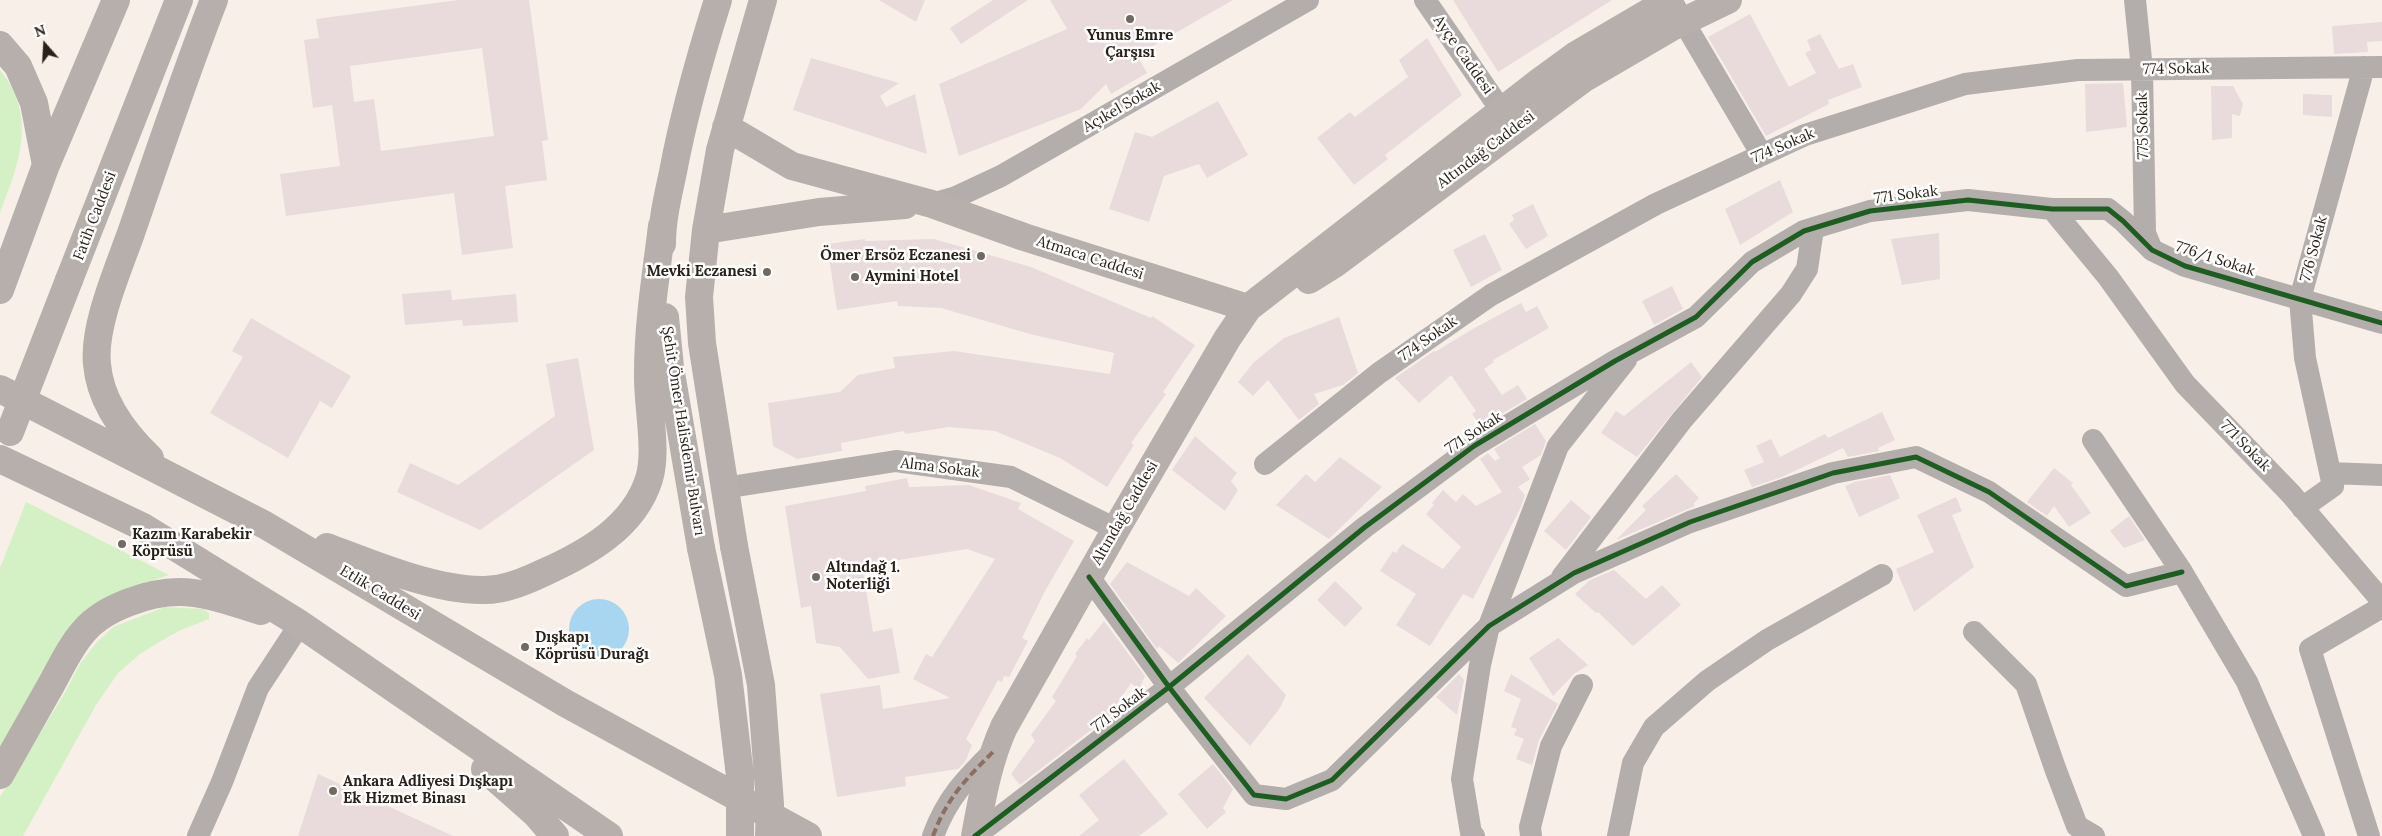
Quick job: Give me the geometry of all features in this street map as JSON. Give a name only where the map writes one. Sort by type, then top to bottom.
[{"type":"main road","points":[[2,284],[46,164],[116,0]]},
{"type":"main road","name":"Fatih Caddesi","points":[[3,450],[180,0]]},
{"type":"main road","points":[[166,473],[131,440],[105,399],[99,380],[96,345],[113,284],[184,77],[214,0]]},
{"type":"main road","name":"Şehit Ömer Halisdemir Bulvarı","points":[[718,0],[698,63],[678,143],[662,226],[664,303],[670,367],[701,548],[728,675],[740,776],[740,836]]},
{"type":"main road","name":"Şehit Ömer Halisdemir Bulvarı","points":[[764,0],[726,127],[706,230],[699,297],[702,343],[724,488],[761,685],[770,804],[769,836]]},
{"type":"main road","name":"Altındağ Caddesi","points":[[975,836],[985,782],[994,752],[1013,710],[1116,528],[1227,339],[1248,308],[1501,110],[1576,55],[1675,7],[1728,0]]},
{"type":"main road","name":"Altındağ Caddesi","points":[[1248,308],[1312,279],[1583,79],[1675,7]]},
{"type":"main road","points":[[0,46],[18,66],[34,103],[46,164]]},
{"type":"main road","name":"Atmaca Caddesi","points":[[726,127],[792,166],[932,204],[1024,237],[1248,308]]},
{"type":"main road","name":"Atmaca Caddesi","points":[[706,230],[819,212],[873,206],[932,204]]},
{"type":"main road","points":[[265,524],[435,584],[484,590],[502,588],[526,581],[593,548],[630,513],[650,478],[652,461],[648,374],[662,226]]},
{"type":"main road","name":"Etlik Caddesi","points":[[0,389],[265,524],[565,702],[808,836]]},
{"type":"main road","points":[[3,450],[144,527],[300,624],[609,836]]},
{"type":"main road","points":[[0,775],[60,669],[86,629],[105,614],[130,602],[158,594],[179,592],[213,596],[300,624]]},
{"type":"main road","points":[[390,686],[536,814],[556,836]]},
{"type":"street","name":"Açıkel Sokak","points":[[932,204],[956,197],[1001,176],[1308,0]]},
{"type":"street","name":"Ayçe Caddesi","points":[[1425,0],[1501,110]]},
{"type":"street","name":"775 Sokak","points":[[2135,0],[2142,69],[2145,233],[2152,250]]},
{"type":"street","points":[[1675,7],[1762,155]]},
{"type":"street","name":"774 Sokak","points":[[1265,464],[1379,373],[1491,295],[1656,204],[1805,135],[1964,84],[2078,70],[2373,67]]},
{"type":"street","name":"776 Sokak","points":[[2330,473],[2305,358],[2300,299],[2373,67]]},
{"type":"street","name":"771 Sokak","points":[[975,836],[1169,687],[1365,527],[1474,446],[1633,351],[1696,317],[1752,262],[1804,232],[1870,211],[1968,200],[2052,209],[2108,277],[2185,384],[2302,508],[2382,601]]},
{"type":"street","name":"776/1 Sokak","points":[[2052,209],[2108,209],[2152,250],[2185,266],[2382,323]]},
{"type":"street","points":[[1557,583],[1682,420],[1791,294],[1807,268],[1812,229]]},
{"type":"street","points":[[1474,836],[1471,833],[1462,779],[1480,665],[1489,626],[1558,446],[1633,351]]},
{"type":"street","points":[[2093,440],[2182,572],[2247,682],[2314,836]]},
{"type":"street","points":[[1089,577],[1169,687],[1254,795],[1286,799],[1332,780],[1489,626],[1557,583],[1574,573],[1690,522],[1833,473],[1916,457],[1988,492],[2126,586],[2182,572]]},
{"type":"street","name":"Alma Sokak","points":[[724,488],[896,461],[1011,477],[1116,528]]},
{"type":"street","points":[[2302,508],[2333,486],[2330,473],[2382,475]]},
{"type":"street","points":[[1618,836],[1633,763],[1654,726],[1707,681],[1767,640],[1882,574]]},
{"type":"street","points":[[2369,836],[2310,649],[2382,606]]},
{"type":"street","points":[[198,836],[222,782],[258,688],[300,624]]},
{"type":"street","points":[[1974,632],[2026,684],[2054,768],[2077,826],[2094,836]]},
{"type":"street","points":[[1531,836],[1530,827],[1552,746],[1582,685]]},
{"type":"street","points":[[933,836],[940,818],[959,786],[994,752]]},
{"type":"green space","points":[[0,70],[12,88],[19,105],[22,123],[18,158],[0,213]]},
{"type":"green space","points":[[26,502],[169,575],[136,586],[0,754],[0,568]]},
{"type":"green space","points":[[165,607],[203,609],[209,613],[209,619],[181,630],[159,642],[140,654],[118,673],[96,705],[23,836],[0,836],[0,797],[63,696],[80,664],[96,643],[113,627]]},
{"type":"water","points":[[593,599],[605,599],[621,607],[627,617],[629,629],[627,641],[621,651],[605,659],[593,659],[577,651],[569,635],[569,623],[577,607]]},
{"type":"building","points":[[458,0],[529,0],[548,140],[542,141],[547,180],[505,186],[513,248],[462,255],[454,193],[286,216],[280,174],[340,166],[332,105],[313,108],[304,40],[319,38],[316,19]],"holes":[[[482,48],[494,136],[381,151],[374,99],[354,102],[350,66]]]},
{"type":"building","points":[[879,0],[925,0],[916,22]]},
{"type":"building","points":[[993,0],[1028,0],[961,44],[950,28]]},
{"type":"building","points":[[1050,0],[1233,0],[1137,55],[1147,73],[1111,94],[1106,84],[1081,109],[959,156],[939,84],[1067,29]]},
{"type":"building","points":[[1453,0],[1612,0],[1498,72]]},
{"type":"building","points":[[1750,14],[1789,87],[1816,73],[1805,53],[1811,50],[1807,40],[1820,34],[1839,69],[1853,64],[1862,87],[1828,100],[1829,104],[1766,136],[1708,37]]},
{"type":"building","points":[[2382,22],[2382,41],[2367,42],[2368,52],[2334,54],[2332,26]]},
{"type":"building","points":[[1427,38],[1462,95],[1385,155],[1388,159],[1354,185],[1317,138],[1350,112],[1355,117],[1408,77],[1399,60]]},
{"type":"building","points":[[811,58],[899,83],[880,96],[886,107],[915,94],[927,154],[793,110]]},
{"type":"building","points":[[2123,83],[2127,127],[2086,132],[2085,84]]},
{"type":"building","points":[[2211,86],[2233,86],[2243,104],[2240,116],[2232,114],[2232,138],[2212,140]]},
{"type":"building","points":[[2303,94],[2332,95],[2332,117],[2303,115]]},
{"type":"building","points":[[1218,101],[1248,155],[1207,178],[1199,164],[1164,176],[1149,222],[1109,209],[1135,132],[1152,137]]},
{"type":"building","points":[[1780,180],[1793,212],[1740,245],[1725,209]]},
{"type":"building","points":[[1533,204],[1548,236],[1526,249],[1509,224],[1514,220],[1512,215]]},
{"type":"building","points":[[1939,233],[1940,279],[1902,285],[1891,239]]},
{"type":"building","points":[[1485,234],[1502,270],[1471,287],[1453,250]]},
{"type":"building","points":[[865,239],[865,241],[934,239],[1031,267],[1151,318],[1152,316],[1195,345],[1163,392],[1166,394],[1131,443],[1134,445],[1107,487],[1060,458],[995,431],[949,427],[905,434],[904,431],[841,443],[842,451],[797,459],[773,446],[768,403],[840,392],[858,375],[895,368],[893,357],[954,351],[1110,374],[1114,353],[1030,334],[941,308],[898,306],[897,301],[837,310],[827,244]]},
{"type":"building","points":[[1672,286],[1683,309],[1654,325],[1642,301]]},
{"type":"building","points":[[451,290],[452,300],[516,294],[518,322],[463,326],[462,320],[405,325],[402,294]]},
{"type":"building","points":[[1521,303],[1526,312],[1537,306],[1549,328],[1493,360],[1494,362],[1484,369],[1502,395],[1518,385],[1527,399],[1481,426],[1472,414],[1476,411],[1451,375],[1419,403],[1395,378],[1434,351]]},
{"type":"building","points":[[1339,317],[1358,373],[1343,385],[1314,394],[1319,404],[1299,420],[1268,380],[1253,396],[1238,382],[1254,362],[1284,338]]},
{"type":"building","points":[[251,318],[351,376],[332,408],[320,401],[288,458],[210,413],[243,357],[232,351]]},
{"type":"building","points":[[578,358],[594,450],[480,530],[397,492],[410,463],[458,485],[555,416],[546,364]]},
{"type":"building","points":[[1691,362],[1702,377],[1637,457],[1601,433],[1616,411],[1624,416]]},
{"type":"building","points":[[1882,412],[1895,440],[1878,448],[1879,451],[1848,457],[1843,448],[1782,477],[1752,487],[1744,470],[1764,462],[1756,446],[1771,439],[1780,457],[1825,434],[1828,438]]},
{"type":"building","points":[[1535,424],[1546,441],[1541,455],[1522,467],[1530,479],[1518,487],[1525,495],[1520,509],[1473,599],[1463,594],[1430,646],[1396,625],[1416,594],[1380,571],[1393,551],[1396,553],[1402,544],[1443,569],[1461,547],[1426,514],[1434,505],[1432,503],[1443,490],[1456,502],[1463,494],[1476,506],[1502,492],[1480,459],[1488,453],[1495,461],[1500,458],[1494,449]]},
{"type":"building","points":[[1195,436],[1237,473],[1231,481],[1238,490],[1225,511],[1172,470]]},
{"type":"building","points":[[1340,457],[1382,487],[1329,539],[1276,505],[1306,474],[1315,482]]},
{"type":"building","points":[[2054,468],[2073,483],[2071,485],[2091,513],[2069,527],[2054,506],[2047,516],[2027,502]]},
{"type":"building","points":[[1676,474],[1699,498],[1693,504],[1695,506],[1616,540],[1646,510],[1642,506]]},
{"type":"building","points":[[1890,475],[1900,498],[1859,517],[1845,486],[1855,482]]},
{"type":"building","points":[[907,478],[909,487],[969,485],[1021,503],[1018,509],[1074,541],[1045,591],[1022,638],[1028,641],[1009,677],[1004,676],[1002,682],[998,680],[966,739],[972,745],[965,762],[958,769],[905,777],[906,786],[837,797],[820,694],[880,685],[883,709],[950,698],[913,679],[926,654],[932,657],[995,559],[967,549],[862,566],[873,632],[892,628],[900,673],[868,679],[840,647],[816,643],[811,606],[801,608],[785,506],[866,491],[865,486]]},
{"type":"building","points":[[1956,497],[1962,511],[1952,515],[1974,567],[1914,612],[1896,569],[1934,552],[1917,515]]},
{"type":"building","points":[[1571,500],[1591,517],[1566,550],[1544,531]]},
{"type":"building","points":[[2129,516],[2145,540],[2124,548],[2110,531]]},
{"type":"building","points":[[1127,562],[1189,596],[1196,588],[1226,616],[1178,663],[1159,646],[1157,649],[1110,584]]},
{"type":"building","points":[[1614,570],[1646,599],[1662,585],[1681,605],[1633,646],[1598,612],[1596,613],[1575,594],[1590,580]]},
{"type":"building","points":[[1335,581],[1363,608],[1345,627],[1317,600]]},
{"type":"building","points":[[1104,621],[1145,676],[1139,690],[1131,683],[1109,716],[1020,785],[1011,774],[1035,741],[1031,735],[1056,701],[1052,697],[1077,656],[1075,654],[1087,638],[1089,640]]},
{"type":"building","points":[[1558,638],[1588,665],[1574,674],[1553,696],[1529,658]]},
{"type":"building","points":[[1248,654],[1286,695],[1280,708],[1250,746],[1204,698]]},
{"type":"building","points":[[1459,674],[1464,680],[1457,715],[1436,697]]},
{"type":"building","points":[[1511,674],[1558,704],[1539,740],[1532,765],[1516,759],[1524,739],[1514,735],[1517,729],[1511,727],[1521,699],[1504,691]]},
{"type":"building","points":[[1124,759],[1168,814],[1139,836],[1079,836],[1099,820],[1079,795]]},
{"type":"building","points":[[1213,764],[1233,789],[1223,808],[1226,812],[1207,829],[1178,794]]},
{"type":"building","name":"Ankara Adliyesi Dışkapı Ek Hizmet Binası","points":[[318,774],[453,836],[298,836]]},
{"type":"marked path","points":[[933,836],[944,811],[958,790],[993,752]]},
{"type":"cycle path","points":[[975,836],[1169,687],[1365,527],[1474,446],[1615,361],[1696,317],[1752,262],[1804,231],[1870,211],[1968,200],[2052,209],[2108,209],[2152,250],[2185,266],[2382,323]]},
{"type":"cycle path","points":[[1089,577],[1169,687],[1254,795],[1286,799],[1332,780],[1489,626],[1574,573],[1690,522],[1833,473],[1916,457],[1989,492],[2126,586],[2182,572]]},
{"type":"place","name":"Yunus Emre Çarşısı","points":[[1130,19]]},
{"type":"place","name":"Ömer Ersöz Eczanesi","points":[[981,256]]},
{"type":"place","name":"Mevki Eczanesi","points":[[767,272]]},
{"type":"place","name":"Aymini Hotel","points":[[855,277]]},
{"type":"place","name":"Kazım Karabekir Köprüsü","points":[[122,544]]},
{"type":"place","name":"Altındağ 1. Noterliği","points":[[816,577]]},
{"type":"place","name":"Dışkapı Köprüsü Durağı","points":[[525,647]]},
{"type":"place","name":"Ankara Adliyesi Dışkapı Ek Hizmet Binası","points":[[333,791]]}]
